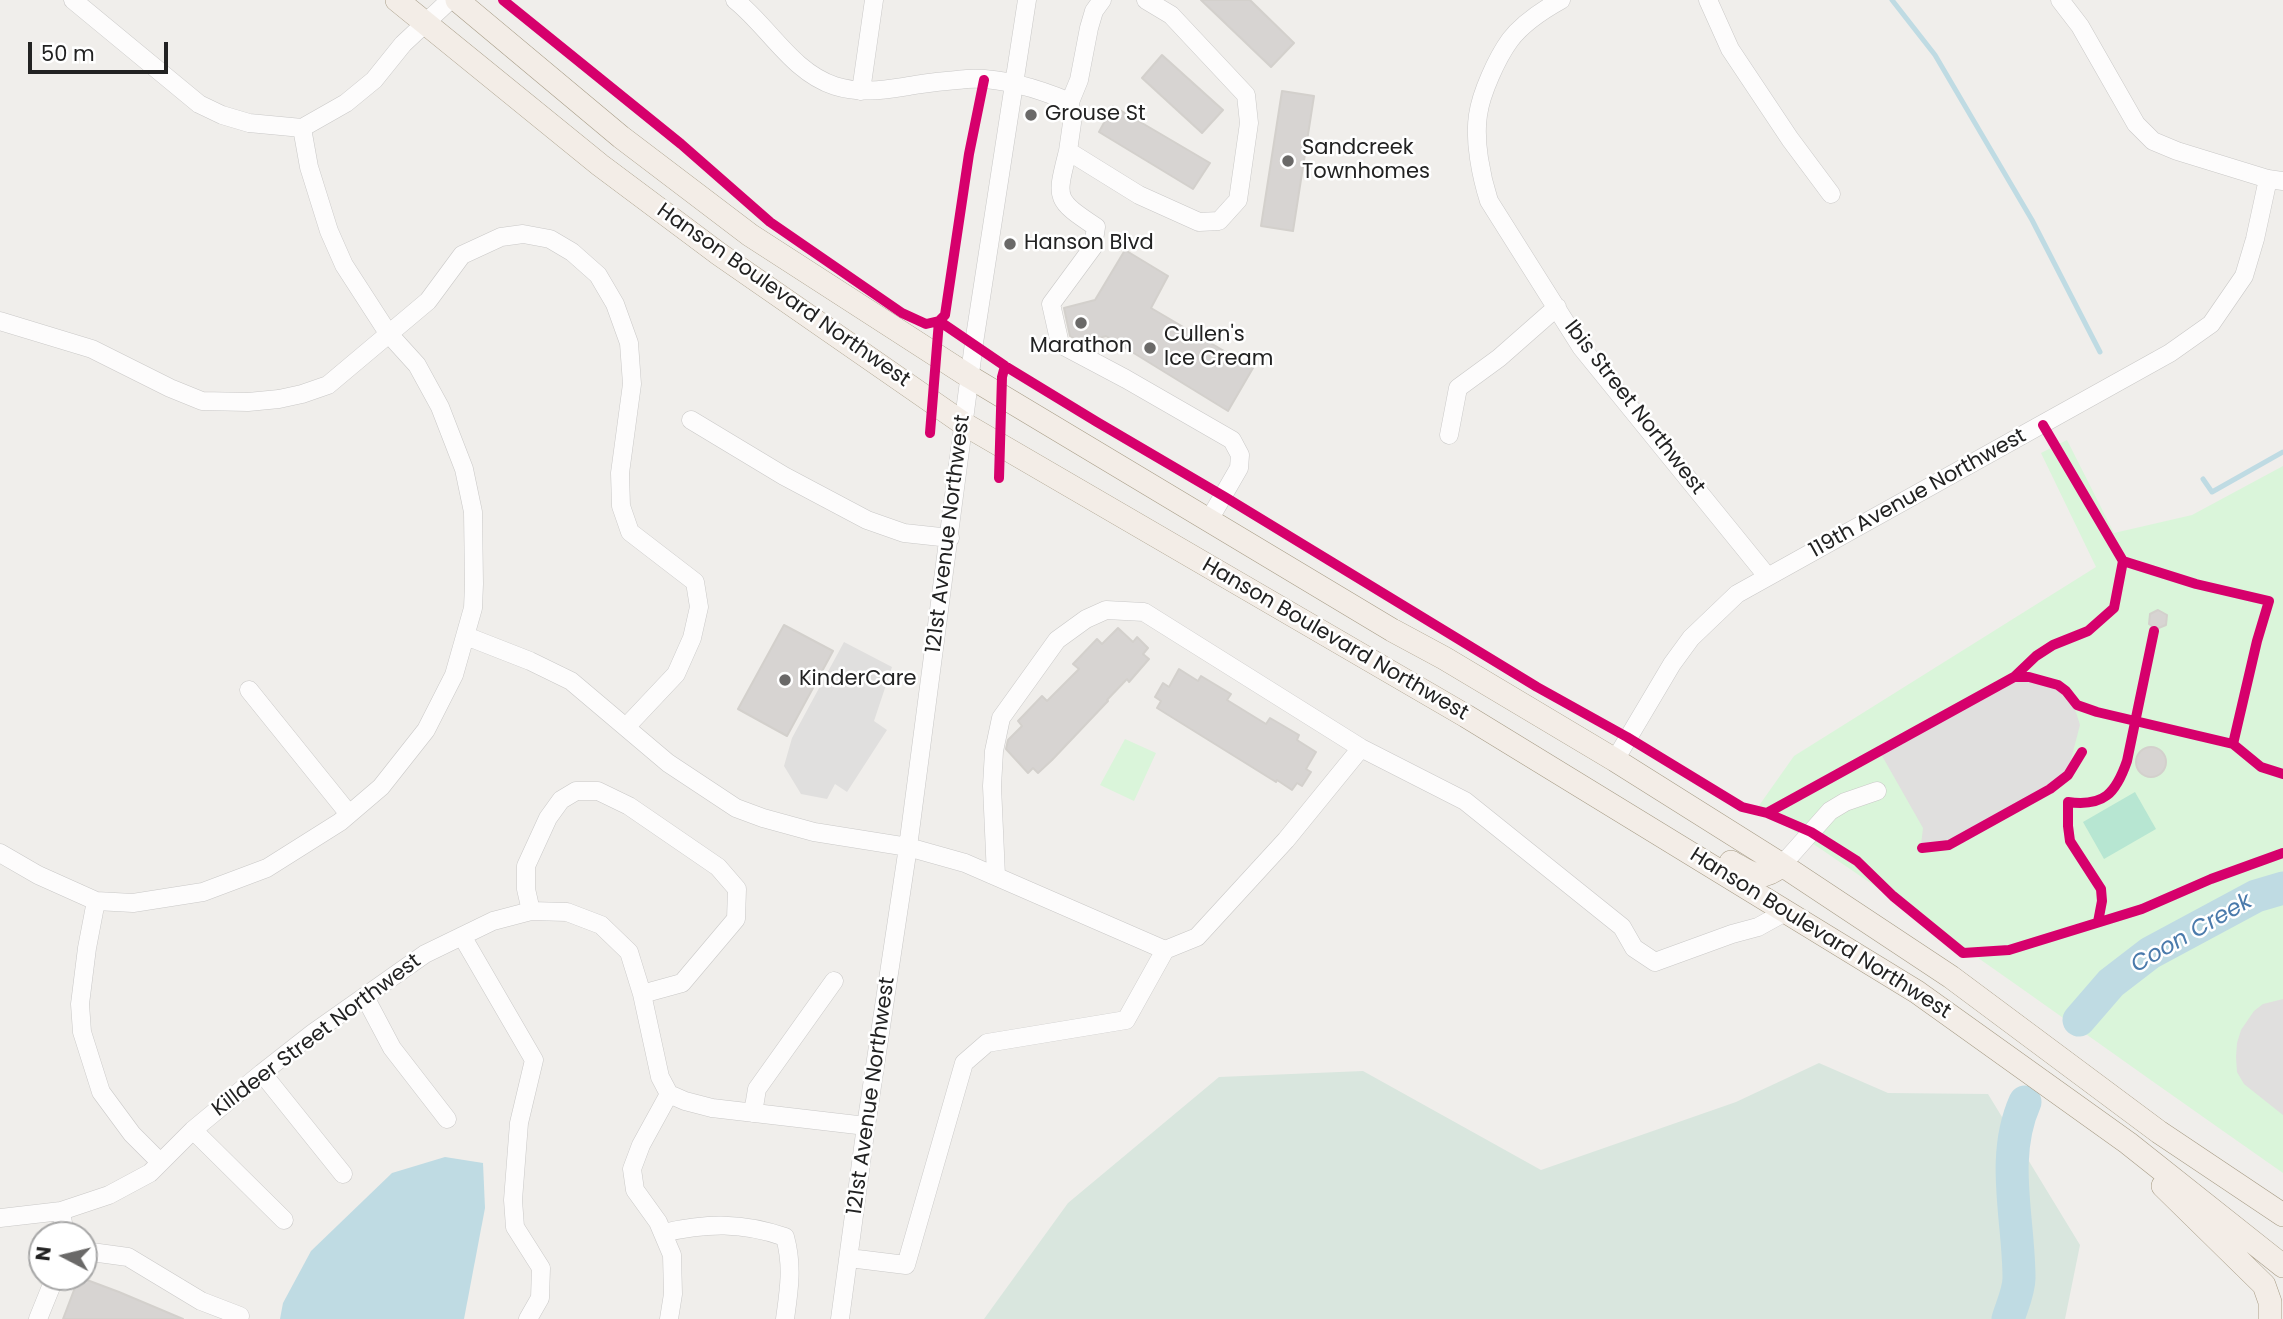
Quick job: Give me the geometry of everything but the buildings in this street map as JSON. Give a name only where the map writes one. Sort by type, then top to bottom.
[{"type":"main road","name":"Hanson Boulevard Northwest","points":[[397,0],[600,165],[719,254],[964,424],[1415,686],[1917,992],[2128,1143],[2283,1266]]},
{"type":"main road","name":"Hanson Boulevard Northwest","points":[[457,0],[621,137],[750,235],[970,377],[1392,630],[1444,657],[1782,865],[1951,977],[2159,1132],[2283,1215]]},
{"type":"main road","points":[[1415,686],[1448,691],[1751,874],[1771,874],[1782,865]]},
{"type":"main road","points":[[2128,1143],[2165,1190],[2264,1284],[2270,1302],[2270,1319]]},
{"type":"street","points":[[73,0],[199,104],[222,115],[249,123],[302,128],[346,103],[374,80],[403,44],[450,0]]},
{"type":"street","points":[[735,0],[795,62],[835,85],[861,91],[886,91],[970,79],[1014,84],[1043,91],[1070,102]]},
{"type":"street","points":[[861,91],[874,0]]},
{"type":"street","name":"121st Avenue Northwest","points":[[840,1319],[908,847],[970,377],[1027,0]]},
{"type":"street","points":[[1102,0],[1094,11],[1079,80],[1070,102],[1072,123],[1060,192],[1063,204],[1096,228],[1093,247],[1051,304],[1060,344],[1232,440],[1240,455],[1239,468],[1209,520]]},
{"type":"street","points":[[1068,151],[1139,195],[1199,222],[1219,221],[1238,200],[1249,123],[1246,95],[1171,15],[1146,0]]},
{"type":"street","name":"Ibis Street Northwest","points":[[1562,0],[1536,16],[1511,40],[1490,78],[1478,115],[1482,178],[1489,201],[1581,347],[1767,576]]},
{"type":"street","points":[[1707,0],[1730,49],[1790,139],[1831,194]]},
{"type":"street","points":[[2060,0],[2080,26],[2136,124],[2153,141],[2177,151],[2276,180]]},
{"type":"street","points":[[0,853],[38,875],[96,901],[133,903],[204,892],[267,869],[340,822],[381,787],[426,730],[454,675],[473,608],[473,512],[464,469],[440,407],[416,365],[388,333],[344,265],[329,231],[309,167],[302,128]]},
{"type":"street","name":"119th Avenue Northwest","points":[[1615,760],[1672,664],[1691,638],[1737,593],[2170,354],[2211,324],[2244,275],[2276,180]]},
{"type":"street","points":[[0,321],[92,349],[202,401],[258,401],[302,394],[328,385],[428,301],[462,255],[501,237],[523,234],[550,239],[572,252],[597,275],[615,304],[629,343],[632,384],[620,473],[621,506],[630,532],[695,582],[698,607],[692,638],[676,674],[626,726]]},
{"type":"street","points":[[1449,435],[1458,388],[1499,358],[1557,307]]},
{"type":"street","points":[[691,420],[784,476],[867,520],[904,533],[950,538]]},
{"type":"street","points":[[996,876],[992,786],[1001,718],[1057,640],[1086,619],[1106,610],[1144,612],[1361,748],[1465,801],[1622,927],[1634,948],[1655,962],[1758,927],[1787,911]]},
{"type":"street","points":[[466,636],[530,661],[571,681],[668,763],[736,808],[814,832],[908,847],[965,863],[1165,950]]},
{"type":"street","points":[[249,690],[349,814]]},
{"type":"street","points":[[849,1258],[906,1265],[964,1063],[987,1043],[1126,1020],[1165,950],[1197,937],[1286,840],[1361,748]]},
{"type":"street","points":[[531,911],[526,889],[526,866],[548,818],[561,800],[576,791],[598,791],[629,807],[718,867],[737,889],[736,919],[682,983],[642,994]]},
{"type":"street","points":[[1782,865],[1830,811],[1845,802],[1877,791]]},
{"type":"street","points":[[96,901],[80,1004],[82,1032],[101,1092],[132,1133],[160,1162]]},
{"type":"street","name":"Killdeer Street Northwest","points":[[0,1218],[61,1211],[109,1195],[150,1173],[193,1130],[262,1073],[425,954],[492,921],[531,911],[567,912],[601,925],[629,952],[642,994],[660,1077],[669,1094]]},
{"type":"street","points":[[462,936],[534,1060],[519,1123],[513,1200],[515,1227],[541,1268],[540,1298],[528,1319]]},
{"type":"street","points":[[752,1113],[757,1089],[834,981]]},
{"type":"street","points":[[365,997],[392,1048],[447,1119]]},
{"type":"street","points":[[262,1073],[343,1174]]},
{"type":"street","points":[[669,1319],[673,1294],[672,1255],[658,1222],[635,1190],[632,1169],[640,1145],[669,1094],[703,1106],[866,1126]]},
{"type":"street","points":[[193,1130],[284,1220]]},
{"type":"street","points":[[61,1211],[63,1221]]},
{"type":"street","points":[[663,1233],[694,1226],[722,1224],[764,1230],[785,1237],[790,1256],[791,1279],[785,1319]]},
{"type":"street","points":[[98,1253],[128,1257],[201,1301],[240,1316]]},
{"type":"street","points":[[38,1319],[49,1291]]},
{"type":"shaded area","points":[[844,642],[892,667],[874,721],[887,730],[847,792],[835,784],[827,799],[801,794],[784,766],[792,738]]},
{"type":"shaded area","points":[[2031,680],[2055,687],[2076,712],[2080,725],[2069,767],[2054,782],[1969,830],[1940,844],[1921,845],[1923,828],[1881,754],[2014,682]]},
{"type":"shaded area","points":[[2283,999],[2283,1115],[2244,1084],[2237,1072],[2236,1057],[2241,1030],[2254,1011],[2263,1004]]},
{"type":"shaded area","points":[[1819,1063],[1888,1093],[1988,1094],[2080,1245],[2065,1319],[984,1319],[1068,1203],[1219,1077],[1363,1071],[1541,1170],[1736,1102]]},
{"type":"green space","points":[[2067,440],[2114,533],[2192,515],[2283,466],[2283,1173],[1956,942],[1758,807],[1794,756],[2096,567],[2041,453]]},
{"type":"green space","points":[[1125,739],[1156,753],[1134,801],[1100,785]]},
{"type":"green space","points":[[2135,792],[2156,829],[2104,859],[2083,822]]},
{"type":"water","points":[[445,1157],[483,1163],[485,1208],[464,1319],[280,1319],[283,1303],[311,1251],[392,1173]]},
{"type":"waterway","points":[[1892,0],[1935,55],[2032,220],[2100,352]]},
{"type":"waterway","points":[[2203,479],[2212,492],[2283,452]]},
{"type":"waterway","name":"Coon Creek","points":[[2079,1020],[2111,983],[2150,953],[2256,896],[2283,888]]},
{"type":"waterway","name":"Coon Creek","points":[[2008,1319],[2019,1278],[2012,1167],[2018,1123],[2025,1102]]},
{"type":"cycle path","points":[[503,0],[681,144],[770,222],[902,313],[926,324],[939,321],[945,315],[969,154],[984,80]]},
{"type":"cycle path","points":[[930,433],[939,321],[1005,366],[1537,687],[1627,737],[1742,807],[1767,813],[1811,832],[1857,861],[1893,896],[1963,953],[2009,950],[2142,909],[2211,879],[2283,853]]},
{"type":"cycle path","points":[[999,478],[1002,377],[1005,366]]},
{"type":"cycle path","points":[[2043,425],[2123,561],[2114,608],[2088,631],[2053,645],[2036,656],[2014,677],[2029,677],[2058,685],[2077,705],[2097,712],[2233,744],[2261,767],[2283,774]]},
{"type":"cycle path","points":[[2123,561],[2196,584],[2269,601],[2233,744]]},
{"type":"cycle path","points":[[2098,922],[2101,889],[2070,841],[2068,802],[2100,800],[2118,782],[2127,761],[2154,631]]},
{"type":"cycle path","points":[[1767,813],[2014,677]]},
{"type":"cycle path","points":[[1922,848],[1949,845],[2050,789],[2068,775],[2082,752]]},
{"type":"place","name":"Grouse St","points":[[1031,115]]},
{"type":"place","name":"Sandcreek Townhomes","points":[[1288,161]]},
{"type":"place","name":"Hanson Blvd","points":[[1010,244]]},
{"type":"place","name":"Marathon","points":[[1081,323]]},
{"type":"place","name":"Cullen's Ice Cream","points":[[1150,348]]},
{"type":"place","name":"KinderCare","points":[[785,680]]}]
